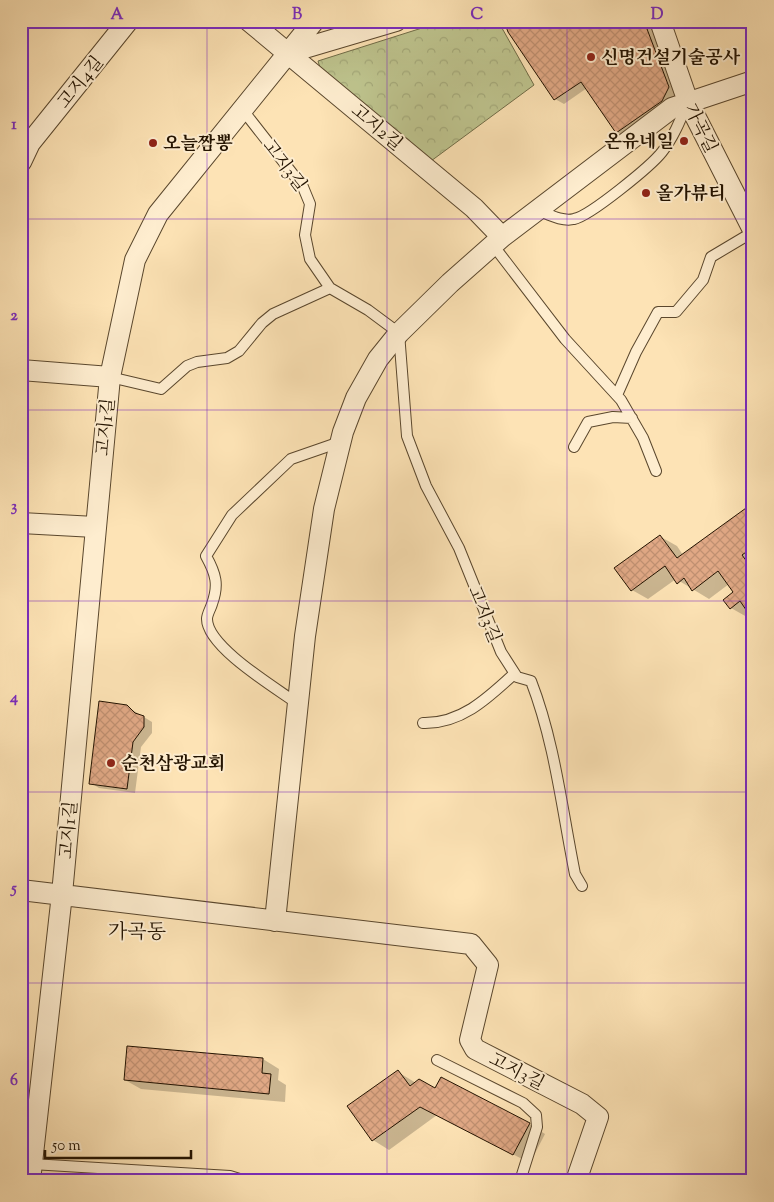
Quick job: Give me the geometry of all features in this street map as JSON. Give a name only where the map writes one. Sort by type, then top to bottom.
[{"type":"street","name":"고지4길","points":[[21,162],[26,145],[128,21]]},
{"type":"street","name":"고지2길","points":[[249,21],[474,208],[497,241]]},
{"type":"street","name":"고지1길","points":[[31,1172],[62,894],[110,377],[135,260],[158,214],[314,21]]},
{"type":"street","points":[[288,53],[396,21]]},
{"type":"street","name":"가곡길","points":[[660,21],[688,102],[753,231]]},
{"type":"street","points":[[21,890],[274,921],[305,636],[324,509],[340,442],[356,398],[378,359],[399,333],[450,283],[497,241],[660,116],[672,108],[753,81]]},
{"type":"street","points":[[21,370],[110,377]]},
{"type":"street","points":[[21,523],[95,527]]},
{"type":"street","name":"고지3길","points":[[274,921],[471,944],[488,966],[470,1040],[475,1049],[582,1104],[598,1116],[576,1181]]},
{"type":"lane","points":[[537,210],[563,220],[572,220],[581,217],[604,201],[651,164],[662,152],[676,132],[688,102]]},
{"type":"lane","name":"고지3길","points":[[242,109],[309,197],[305,235],[310,259],[330,288],[368,310],[399,333],[407,436],[426,486],[459,548],[501,652],[517,677],[531,681],[559,780],[575,874],[582,886]]},
{"type":"lane","points":[[617,395],[636,352],[658,312],[676,312],[703,280],[711,257],[753,231]]},
{"type":"lane","points":[[497,241],[564,339],[617,395],[632,418],[656,471]]},
{"type":"lane","points":[[110,377],[161,388],[187,366],[197,362],[227,358],[239,351],[262,323],[273,314],[330,288]]},
{"type":"lane","points":[[574,447],[588,422],[614,417],[632,418]]},
{"type":"lane","points":[[298,704],[234,657],[211,636],[207,618],[217,591],[216,575],[206,556],[232,515],[291,458],[340,442]]},
{"type":"lane","points":[[423,723],[438,723],[462,716],[514,674]]},
{"type":"lane","points":[[437,1060],[523,1103],[536,1115],[537,1127],[520,1181]]},
{"type":"lane","points":[[31,1172],[230,1176],[246,1181]]},
{"type":"green space","points":[[444,21],[498,21],[534,85],[431,161],[321,71],[318,61]]},
{"type":"building","name":"신명건설기술공사","points":[[504,21],[644,21],[669,87],[662,101],[616,133],[581,82],[554,100],[508,32]]},
{"type":"building","points":[[753,503],[753,547],[742,555],[753,570],[753,620],[740,601],[730,609],[723,600],[733,592],[718,571],[692,591],[684,578],[677,584],[665,566],[631,591],[614,568],[660,535],[677,558]]},
{"type":"building","name":"순천삼광교회","points":[[99,701],[127,705],[135,713],[144,716],[144,727],[133,742],[127,789],[89,784]]},
{"type":"building","points":[[127,1046],[263,1058],[262,1073],[271,1074],[269,1094],[124,1080]]},
{"type":"building","points":[[398,1070],[410,1086],[419,1079],[435,1088],[441,1077],[530,1123],[513,1155],[420,1107],[372,1141],[347,1106]]},
{"type":"place","name":"신명건설기술공사","points":[[591,57]]},
{"type":"place","name":"온유네일","points":[[684,141]]},
{"type":"place","name":"오늘짬뽕","points":[[153,143]]},
{"type":"place","name":"올가뷰티","points":[[646,193]]},
{"type":"place","name":"순천삼광교회","points":[[111,763]]},
{"type":"district","name":"가곡동","points":[[137,931]]}]
